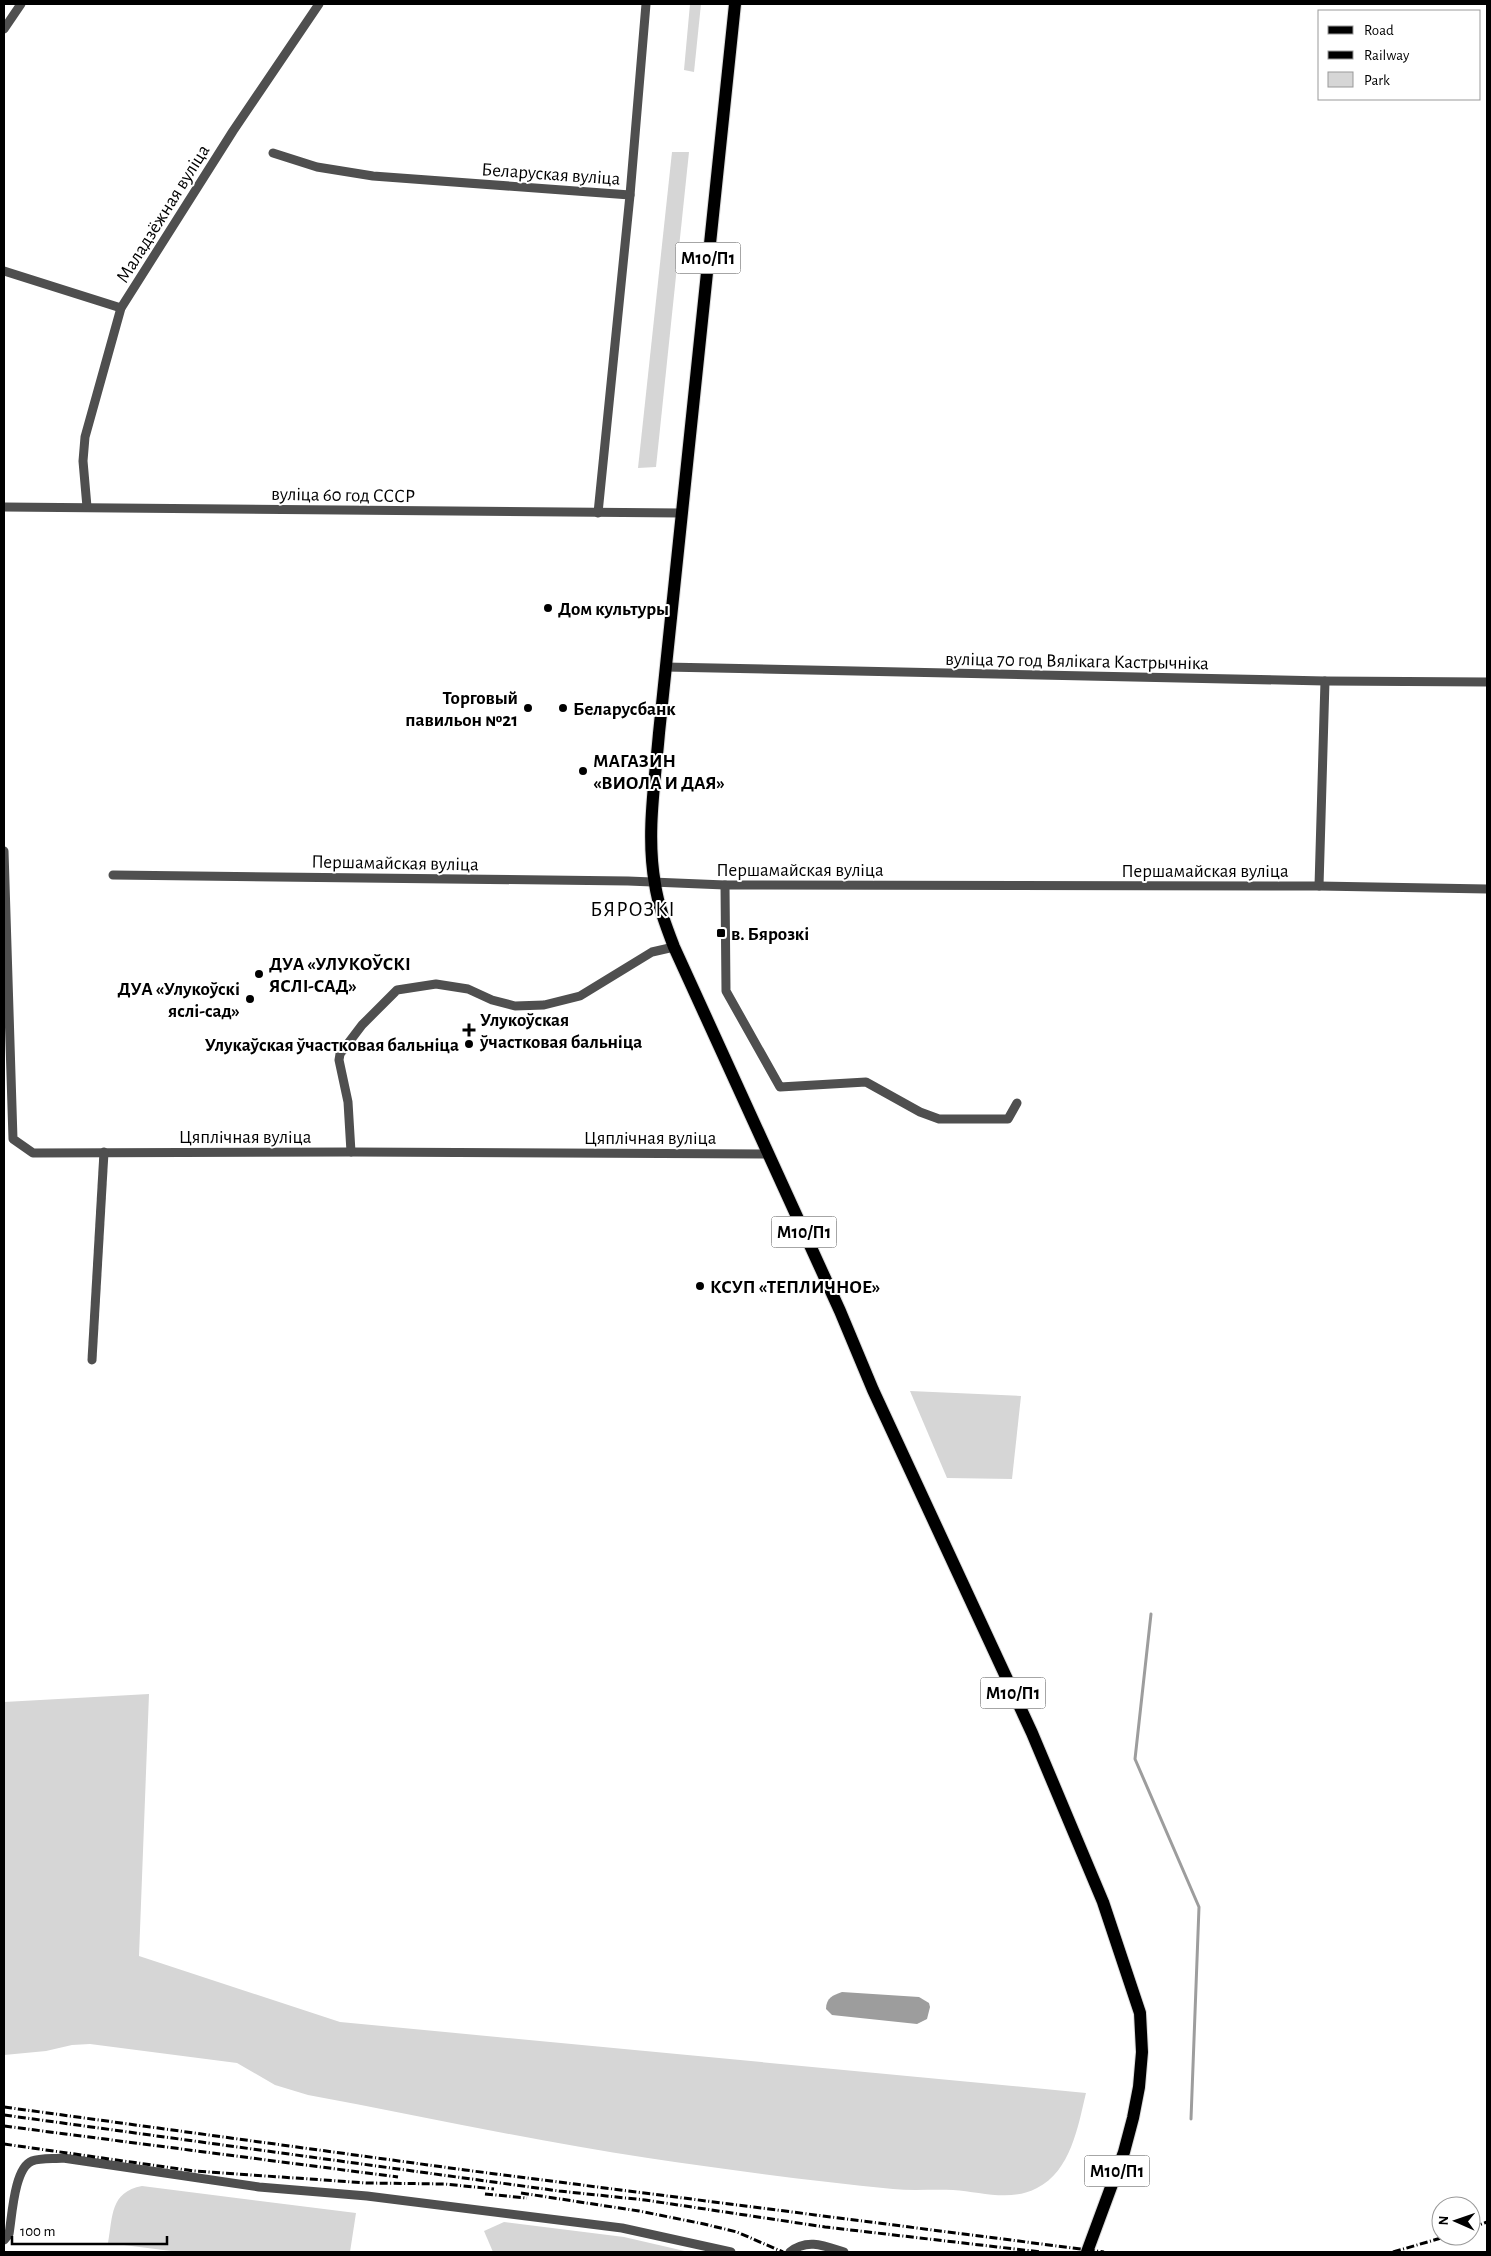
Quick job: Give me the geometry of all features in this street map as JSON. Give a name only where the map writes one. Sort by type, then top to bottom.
[{"type":"main road","name":"М10/П1","points":[[735,4],[665,667],[651,838],[654,882],[662,916],[674,946],[873,1390],[1032,1733],[1103,1902],[1140,2013],[1142,2052],[1139,2087],[1133,2118],[1124,2152],[1087,2252]]},
{"type":"street","points":[[4,29],[21,4]]},
{"type":"street","name":"Маладзёжная вуліца","points":[[87,507],[83,462],[85,437],[90,413],[122,308],[233,131],[319,4]]},
{"type":"street","points":[[630,195],[646,4]]},
{"type":"street","name":"Беларуская вуліца","points":[[273,153],[317,167],[373,176],[630,195],[598,513]]},
{"type":"street","points":[[4,270],[122,308]]},
{"type":"street","name":"вуліца 60 год СССР","points":[[4,507],[681,513]]},
{"type":"street","name":"вуліца 70 год Вялікага Кастрычніка","points":[[665,667],[1325,681],[1487,682]]},
{"type":"street","points":[[1319,886],[1325,681]]},
{"type":"street","name":"Цяплічная вуліца","points":[[4,851],[13,1139],[33,1153],[768,1154]]},
{"type":"street","name":"Першамайская вуліца","points":[[113,876],[654,882],[725,885],[1319,886],[1487,889]]},
{"type":"street","points":[[725,885],[726,991],[780,1087],[866,1082],[920,1112],[939,1119],[1008,1119],[1017,1103]]},
{"type":"street","points":[[351,1152],[348,1102],[338,1060],[340,1054],[362,1026],[397,990],[436,984],[468,989],[492,1000],[515,1006],[544,1005],[580,996],[646,956],[674,946]]},
{"type":"street","points":[[92,1360],[104,1152]]},
{"type":"street","points":[[4,2240],[9,2234],[19,2176],[24,2167],[33,2161],[63,2158],[260,2187],[367,2196],[622,2228],[731,2252]]},
{"type":"street","points":[[790,2252],[797,2246],[808,2243],[844,2252]]},
{"type":"green space","points":[[690,4],[701,4],[694,72],[684,70]]},
{"type":"green space","points":[[672,152],[689,152],[656,467],[638,468]]},
{"type":"green space","points":[[910,1391],[1021,1396],[1012,1479],[947,1478]]},
{"type":"green space","points":[[149,1694],[139,1956],[340,2022],[1086,2093],[1076,2133],[1065,2159],[1058,2171],[1049,2180],[1037,2188],[1017,2194],[996,2195],[953,2190],[893,2189],[801,2179],[678,2162],[563,2144],[478,2128],[308,2095],[275,2085],[237,2063],[90,2044],[4,2055],[4,1702]]},
{"type":"green space","points":[[142,2186],[356,2213],[350,2252],[179,2252],[108,2243],[118,2200],[132,2189]]},
{"type":"green space","points":[[504,2222],[624,2237],[689,2252],[493,2252],[484,2231]]},
{"type":"shaded area","points":[[842,1992],[919,1997],[929,2003],[930,2007],[927,2019],[917,2024],[832,2015],[826,2009],[827,2002],[833,1996]]},
{"type":"waterway","points":[[1151,1614],[1135,1759],[1199,1907],[1191,2119]]},
{"type":"railway","points":[[4,2107],[465,2170],[1104,2252]]},
{"type":"railway","points":[[4,2115],[559,2191],[645,2200],[825,2227],[1041,2252]]},
{"type":"railway","points":[[4,2126],[398,2177]]},
{"type":"railway","points":[[4,2144],[194,2171],[367,2183],[445,2184],[494,2189]]},
{"type":"railway","points":[[521,2193],[639,2211],[704,2224],[737,2232],[783,2252]]},
{"type":"railway","points":[[485,2194],[527,2198]]},
{"type":"railway","points":[[1481,2224],[1487,2222]]},
{"type":"railway","points":[[1393,2252],[1431,2241]]},
{"type":"place","name":"Дом культуры","points":[[548,608]]},
{"type":"place","name":"Торговый павильон №21","points":[[528,708]]},
{"type":"place","name":"Беларусбанк","points":[[563,708]]},
{"type":"place","name":"МАГАЗИН «ВИОЛА И ДАЯ»","points":[[583,771]]},
{"type":"place","name":"в. Бярозкі","points":[[721,933]]},
{"type":"place","name":"ДУА «УЛУКОЎСКІ ЯСЛІ-САД»","points":[[259,974]]},
{"type":"place","name":"ДУА «Улукоўскі яслі-сад»","points":[[250,999]]},
{"type":"place","name":"Улукоўская ўчастковая бальніца","points":[[469,1030]]},
{"type":"place","name":"Улукаўская ўчастковая бальніца","points":[[469,1044]]},
{"type":"place","name":"КСУП «ТЕПЛИЧНОЕ»","points":[[700,1286]]},
{"type":"district","name":"БЯРОЗКІ","points":[[633,909]]}]
